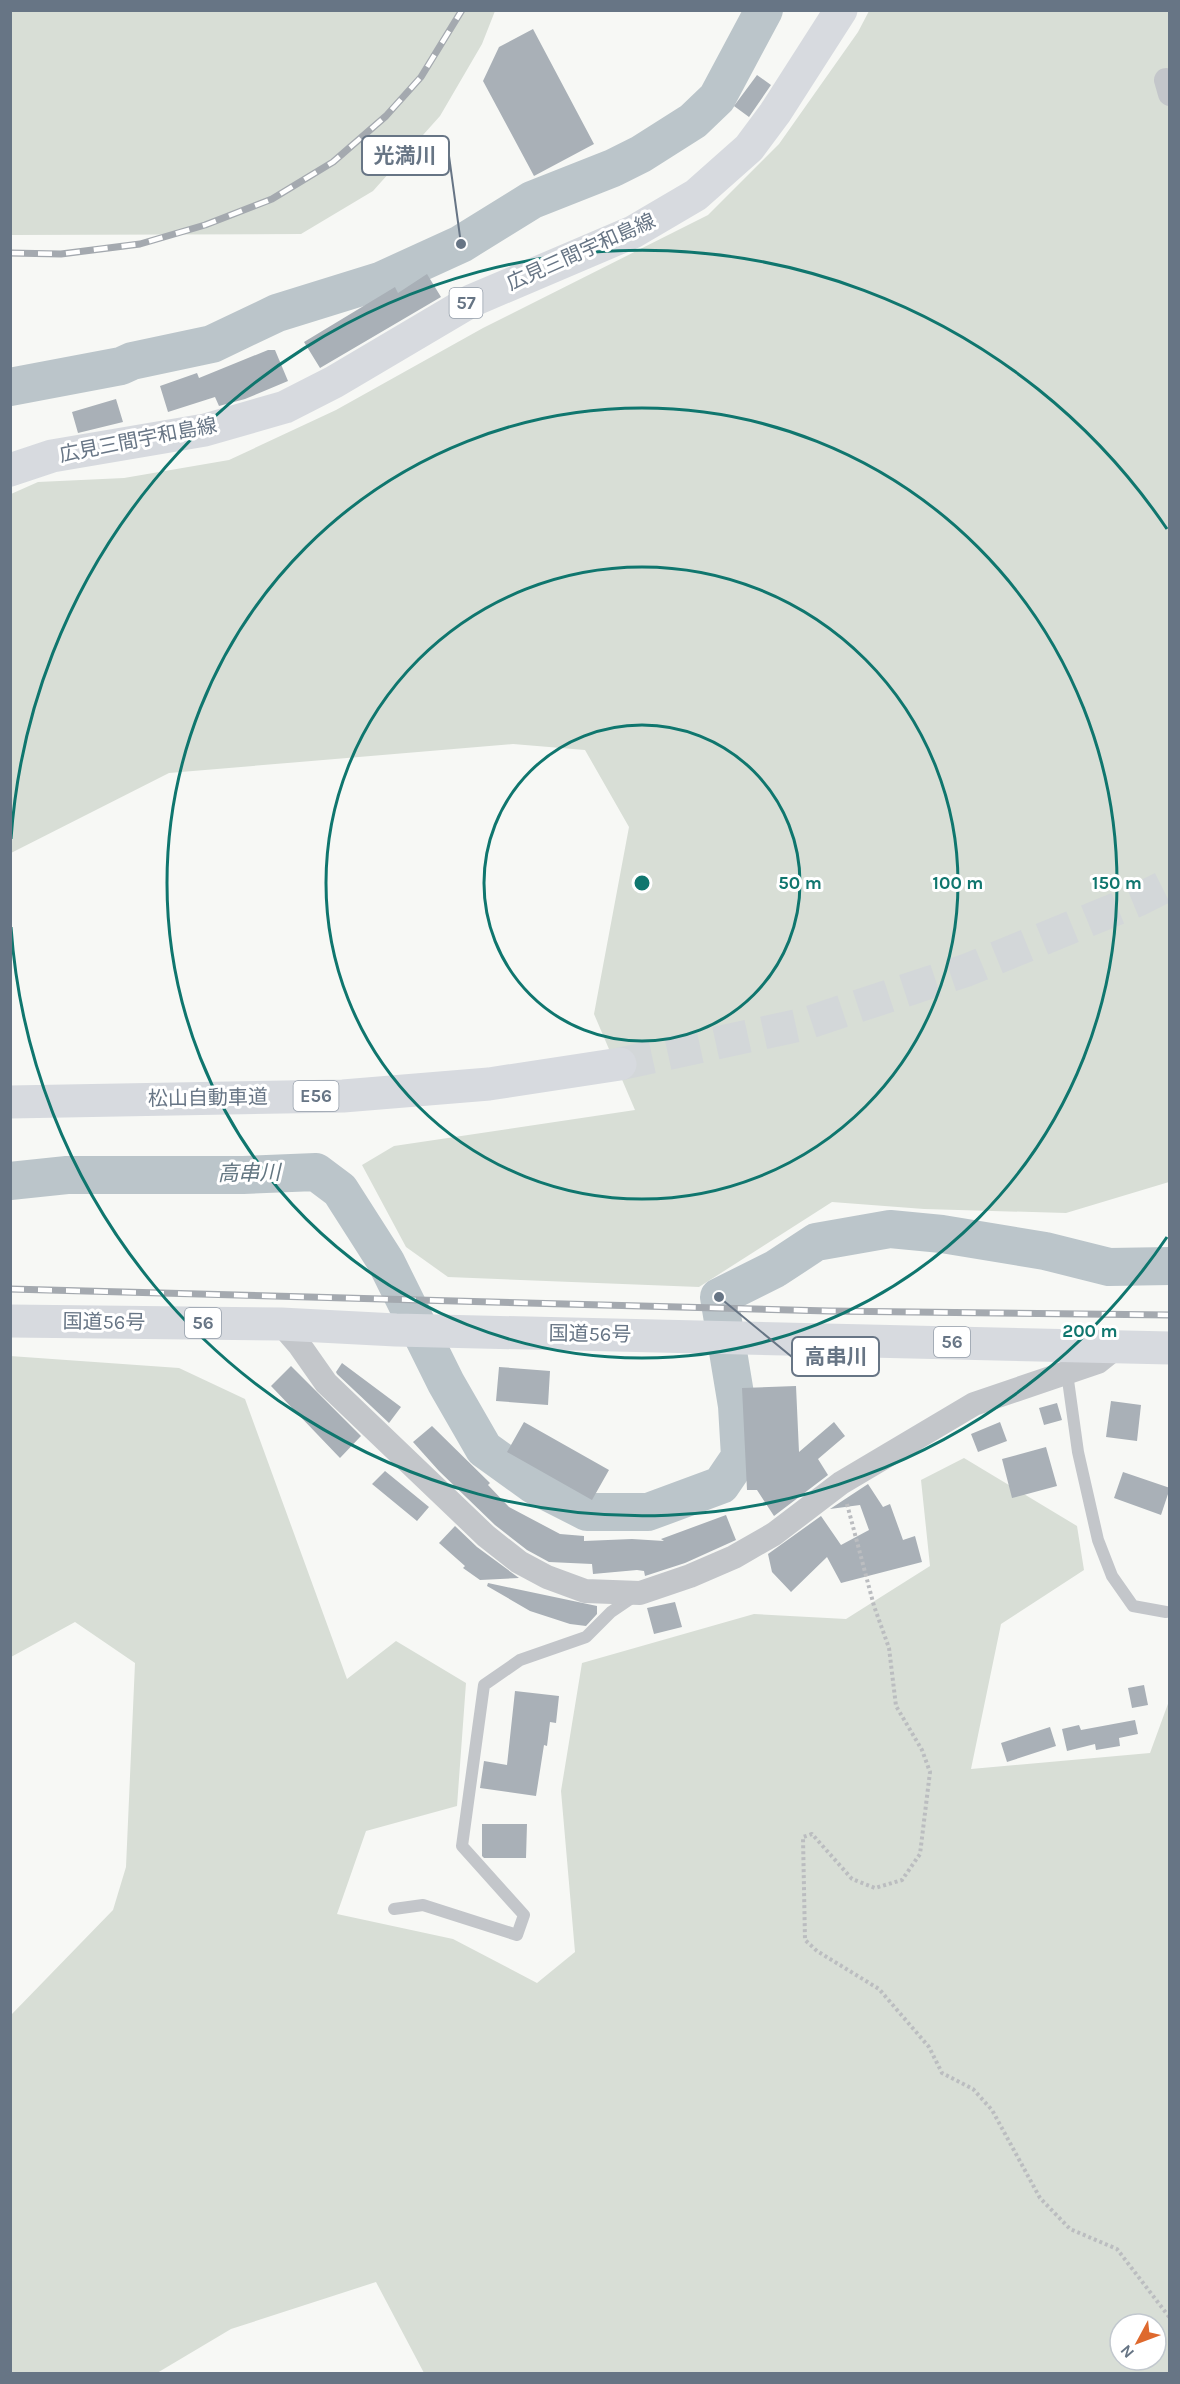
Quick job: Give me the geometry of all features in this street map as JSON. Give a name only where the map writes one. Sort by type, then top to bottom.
[{"type":"main road","name":"広見三間宇和島線","points":[[10,470],[52,456],[205,430],[285,407],[344,376],[471,301],[633,232],[696,195],[749,148],[775,113],[842,10]]},
{"type":"main road","name":"松山自動車道","points":[[10,1102],[343,1096],[489,1084],[620,1064]]},
{"type":"main road","name":"国道56号","points":[[10,1321],[280,1324],[396,1330],[1170,1348]]},
{"type":"street","points":[[280,1324],[300,1346],[326,1383],[486,1536],[519,1562],[547,1577],[585,1591],[640,1593],[734,1557],[774,1534],[841,1484],[974,1404],[1098,1362],[1118,1346]]},
{"type":"lane","points":[[1067,1373],[1080,1463],[1098,1540],[1112,1576],[1133,1606],[1166,1612]]},
{"type":"lane","points":[[394,1910],[423,1905],[517,1935],[524,1915],[462,1846],[484,1685],[520,1660],[586,1637],[611,1612],[640,1593]]},
{"type":"path","points":[[841,1484],[874,1606],[889,1648],[896,1706],[922,1750],[930,1772],[920,1854],[902,1880],[875,1888],[852,1879],[812,1834],[803,1837],[805,1940],[817,1951],[879,1989],[929,2047],[942,2073],[973,2089],[992,2110],[1040,2198],[1070,2229],[1118,2249],[1170,2318]]},
{"type":"shaded area","points":[[11,10],[495,11],[482,44],[440,116],[373,191],[301,234],[11,235]]},
{"type":"shaded area","points":[[869,11],[1169,11],[1169,1182],[1066,1213],[924,1209],[832,1202],[699,1287],[448,1277],[406,1247],[362,1165],[394,1146],[635,1110],[594,1014],[629,827],[585,750],[513,744],[169,773],[11,853],[11,494],[38,482],[124,478],[229,460],[336,410],[483,328],[708,215],[779,144],[858,32]]},
{"type":"shaded area","points":[[10,1356],[179,1368],[245,1399],[347,1679],[396,1641],[466,1683],[457,1806],[366,1831],[337,1914],[453,1939],[537,1983],[575,1952],[561,1791],[582,1663],[754,1614],[846,1619],[930,1566],[921,1480],[964,1458],[1077,1526],[1084,1570],[1001,1624],[971,1769],[1150,1753],[1169,1701],[1169,2373],[424,2373],[376,2282],[231,2329],[157,2373],[11,2373],[11,2015],[113,1910],[126,1867],[135,1663],[75,1622],[11,1657]]},
{"type":"building","points":[[533,29],[594,144],[534,176],[483,81],[499,47]]},
{"type":"building","points":[[757,75],[771,85],[749,117],[734,106]]},
{"type":"building","points":[[427,274],[441,297],[320,368],[304,342],[395,287],[398,293]]},
{"type":"building","points":[[268,350],[275,350],[288,381],[245,399],[219,406],[215,397],[168,412],[160,386],[197,373],[199,378]]},
{"type":"building","points":[[116,399],[123,422],[78,433],[72,412]]},
{"type":"building","points":[[342,1363],[401,1407],[389,1423],[337,1374]]},
{"type":"building","points":[[291,1366],[361,1436],[340,1458],[271,1386]]},
{"type":"building","points":[[499,1367],[550,1371],[548,1405],[496,1401]]},
{"type":"building","points":[[796,1386],[799,1452],[834,1422],[845,1436],[818,1459],[828,1475],[774,1516],[757,1490],[747,1490],[742,1388]]},
{"type":"building","points":[[1111,1401],[1141,1405],[1137,1441],[1106,1437]]},
{"type":"building","points":[[1057,1403],[1062,1420],[1044,1425],[1039,1408]]},
{"type":"building","points":[[524,1422],[609,1470],[592,1500],[507,1452]]},
{"type":"building","points":[[1000,1422],[1007,1441],[978,1452],[971,1434]]},
{"type":"building","points":[[432,1426],[490,1483],[488,1485],[509,1507],[560,1534],[584,1536],[584,1541],[632,1539],[664,1541],[661,1539],[726,1515],[736,1540],[685,1563],[645,1576],[644,1571],[637,1570],[593,1574],[592,1564],[549,1562],[527,1550],[495,1525],[439,1471],[413,1442]]},
{"type":"building","points":[[1046,1447],[1057,1486],[1012,1498],[1002,1459]]},
{"type":"building","points":[[385,1471],[429,1507],[417,1521],[372,1484]]},
{"type":"building","points":[[1123,1472],[1170,1488],[1161,1515],[1114,1498]]},
{"type":"building","points":[[868,1484],[883,1507],[890,1504],[903,1540],[915,1536],[922,1562],[841,1583],[827,1557],[791,1592],[772,1572],[768,1554],[821,1516],[841,1545],[869,1530],[860,1505],[830,1509]]},
{"type":"building","points":[[455,1526],[477,1547],[519,1578],[480,1580],[463,1568],[465,1566],[439,1543]]},
{"type":"building","points":[[488,1583],[597,1606],[597,1614],[586,1626],[570,1624],[530,1611],[487,1586]]},
{"type":"building","points":[[675,1602],[682,1627],[654,1634],[647,1608]]},
{"type":"building","points":[[1144,1685],[1148,1705],[1132,1708],[1128,1688]]},
{"type":"building","points":[[515,1691],[559,1696],[556,1723],[550,1722],[547,1746],[544,1745],[536,1796],[480,1788],[484,1761],[507,1765]]},
{"type":"building","points":[[1135,1720],[1138,1734],[1119,1738],[1120,1746],[1096,1750],[1095,1744],[1067,1751],[1062,1729],[1079,1725],[1081,1730]]},
{"type":"building","points":[[1050,1727],[1056,1746],[1007,1762],[1001,1743]]},
{"type":"building","points":[[482,1824],[527,1824],[526,1858],[484,1858],[482,1856]]},
{"type":"waterway","points":[[10,387],[121,366],[132,361],[212,344],[277,313],[380,281],[461,244],[532,200],[613,168],[641,154],[693,121],[717,98],[764,10]]},
{"type":"waterway","name":"高串川","points":[[10,1181],[67,1175],[243,1175],[316,1172],[340,1190],[386,1262],[446,1383],[484,1449],[534,1485],[587,1512],[648,1512],[721,1485],[740,1457],[737,1406],[719,1297],[775,1269],[816,1242],[890,1229],[942,1234],[1045,1251],[1109,1267],[1170,1266]]},
{"type":"tunnel","points":[[620,1064],[804,1024],[967,970],[1138,900],[1170,884]]},
{"type":"railway","points":[[10,253],[61,254],[140,244],[205,225],[272,199],[333,162],[386,116],[421,77],[462,10]]},
{"type":"railway","points":[[10,1289],[829,1311],[1170,1315]]},
{"type":"place","name":"光満川","points":[[461,244]]},
{"type":"place","name":"高串川","points":[[719,1297]]}]
